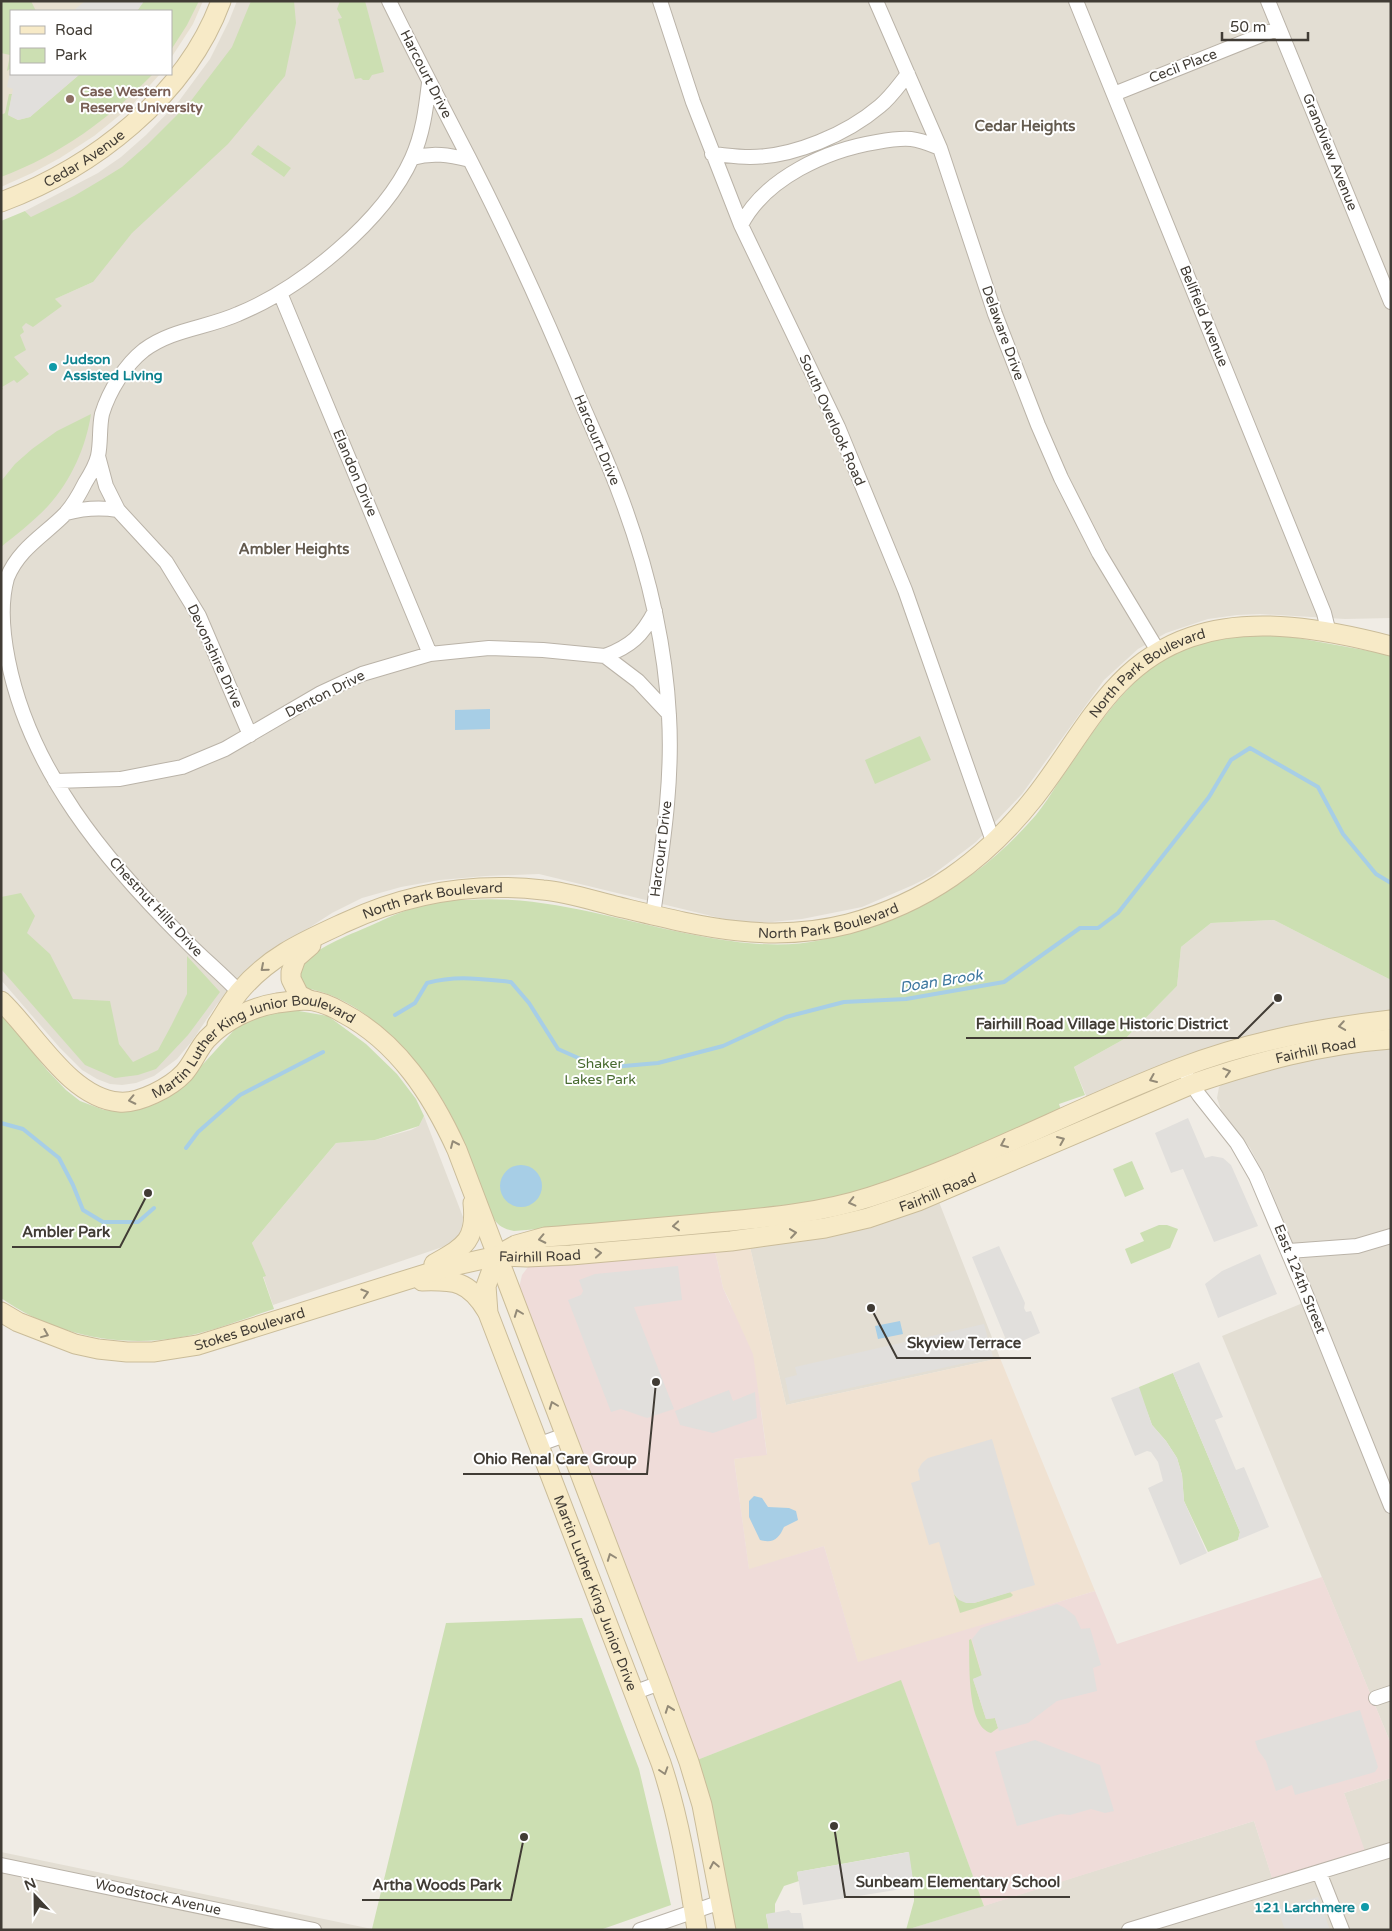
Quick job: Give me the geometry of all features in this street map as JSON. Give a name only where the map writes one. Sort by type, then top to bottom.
[{"type":"main road","name":"Cedar Avenue","points":[[1,202],[54,180],[114,140],[139,118],[162,96],[184,69],[204,36],[221,1]]},
{"type":"main road","name":"North Park Boulevard","points":[[207,1038],[239,992],[266,966],[288,950],[313,936],[372,910],[401,900],[450,890],[499,887],[545,890],[721,930],[763,934],[803,932],[841,926],[880,915],[924,895],[966,868],[994,844],[1035,797],[1103,701],[1133,669],[1158,651],[1193,636],[1233,627],[1269,627],[1326,632],[1388,642]]},
{"type":"main road","points":[[309,1000],[299,995],[294,986],[291,979],[292,965],[296,958],[336,926]]},
{"type":"main road","name":"Martin Luther King Junior Boulevard","points":[[1,1001],[80,1087],[107,1100],[121,1102],[140,1099],[171,1084],[184,1073],[207,1038],[236,1017],[264,1006],[296,1000],[309,1000],[338,1010],[374,1032],[397,1054],[442,1118],[472,1190],[496,1256]]},
{"type":"main road","name":"Fairhill Road","points":[[496,1256],[571,1255],[769,1237],[825,1228],[868,1218],[918,1201],[1192,1084],[1260,1062],[1313,1040],[1391,1020]]},
{"type":"main road","name":"Fairhill Road","points":[[496,1256],[516,1245],[545,1237],[766,1218],[818,1210],[867,1198],[911,1183],[1180,1067],[1251,1045],[1313,1040],[1391,1039]]},
{"type":"main road","points":[[911,1183],[918,1201]]},
{"type":"main road","points":[[401,1282],[453,1253],[466,1243],[473,1231],[472,1190]]},
{"type":"main road","points":[[766,1218],[769,1237]]},
{"type":"main road","points":[[724,1221],[727,1241]]},
{"type":"main road","name":"Stokes Boulevard","points":[[1,1312],[25,1326],[74,1344],[98,1350],[152,1352],[198,1345],[448,1267],[496,1256]]},
{"type":"main road","name":"Martin Luther King Junior Drive","points":[[496,1256],[486,1286],[488,1313],[540,1444],[668,1784],[683,1847],[698,1930]]},
{"type":"main road","name":"Martin Luther King Junior Drive","points":[[496,1256],[689,1762],[702,1805],[726,1930]]},
{"type":"main road","points":[[401,1282],[447,1280],[466,1286],[479,1298],[488,1313]]},
{"type":"street","name":"Harcourt Drive","points":[[389,1],[429,83],[470,160],[550,328],[619,491],[633,531],[655,611],[669,714],[670,756],[667,805],[653,915]]},
{"type":"street","name":"South Overlook Road","points":[[660,1],[712,154],[741,225],[835,421],[905,590],[994,844]]},
{"type":"street","name":"Delaware Drive","points":[[876,1],[940,148],[995,314],[1038,425],[1062,478],[1100,553],[1158,651]]},
{"type":"street","name":"Bellfield Avenue","points":[[1076,1],[1324,613],[1327,625],[1326,632]]},
{"type":"street","name":"Grandview Avenue","points":[[1268,1],[1391,302]]},
{"type":"street","name":"Cecil Place","points":[[1114,94],[1279,28]]},
{"type":"street","points":[[712,154],[750,157],[768,156],[822,141],[864,118],[881,106],[908,74]]},
{"type":"street","name":"Chestnut Hills Drive","points":[[239,992],[184,940],[121,873],[79,817],[56,781],[32,740],[18,698],[6,648],[2,599],[6,580],[16,560],[30,544],[66,513],[86,481],[98,456],[103,413],[117,381],[139,355],[157,342],[172,335],[236,316],[280,293],[320,265],[355,234],[393,190],[412,158],[422,129],[429,83]]},
{"type":"street","points":[[741,225],[748,211],[759,200],[789,176],[815,159],[854,146],[894,139],[919,140],[940,148]]},
{"type":"street","points":[[412,158],[425,154],[438,154],[470,160]]},
{"type":"street","name":"Elandon Drive","points":[[280,293],[430,654]]},
{"type":"street","name":"Devonshire Drive","points":[[98,456],[106,486],[118,510],[166,562],[199,616],[250,735]]},
{"type":"street","points":[[66,513],[83,508],[101,507],[118,510]]},
{"type":"street","points":[[605,656],[621,650],[636,639],[646,627],[655,611]]},
{"type":"street","name":"Denton Drive","points":[[56,781],[120,779],[182,767],[208,757],[250,735],[321,693],[362,674],[430,654],[489,648],[543,650],[605,656]]},
{"type":"street","points":[[605,656],[638,681],[669,714]]},
{"type":"street","name":"East 124th Street","points":[[1180,1067],[1248,1160],[1289,1251],[1391,1506]]},
{"type":"street","points":[[1289,1251],[1357,1246],[1391,1236]]},
{"type":"street","points":[[540,1444],[564,1435]]},
{"type":"street","points":[[634,1693],[660,1683]]},
{"type":"street","points":[[1376,1698],[1391,1693]]},
{"type":"street","points":[[1129,1930],[1391,1850]]},
{"type":"street","name":"Woodstock Avenue","points":[[1,1865],[314,1930]]},
{"type":"street","points":[[1319,1872],[1342,1930]]},
{"type":"street","points":[[640,1930],[721,1902]]},
{"type":"shaded area","name":"Case Western Reserve University","points":[[1,1],[203,1],[193,24],[172,56],[172,10],[10,10],[10,75],[159,75],[131,106],[94,136],[60,158],[1,187]]},
{"type":"shaded area","points":[[85,1],[144,1],[138,10],[74,10]]},
{"type":"shaded area","points":[[237,1],[1391,1],[1391,618],[1345,619],[1260,614],[1237,615],[1208,619],[1166,633],[1138,649],[1104,680],[1022,794],[976,842],[931,876],[862,907],[802,919],[772,922],[736,922],[539,874],[440,880],[401,887],[362,898],[332,913],[287,942],[257,965],[217,1004],[192,1041],[177,1059],[154,1076],[136,1083],[122,1085],[110,1084],[97,1079],[82,1070],[60,1048],[1,980],[1,323],[93,282],[25,211],[98,173],[121,157],[146,135],[179,101],[210,59]]},
{"type":"shaded area","points":[[10,72],[10,75],[79,75],[30,117],[18,120],[8,115],[13,89],[7,87]]},
{"type":"shaded area","points":[[1274,920],[1391,980],[1391,1010],[1313,1021],[1265,1032],[1197,1053],[1087,1098],[1074,1067],[1126,1038],[1177,986],[1181,947],[1211,923]]},
{"type":"shaded area","points":[[1391,1046],[1391,1744],[1222,1336],[1315,1298],[1267,1180],[1250,1148],[1221,1110],[1217,1098],[1219,1087],[1225,1081],[1309,1057]]},
{"type":"shaded area","points":[[424,1116],[463,1217],[461,1234],[454,1243],[273,1305],[252,1243],[336,1143],[375,1140],[411,1130],[419,1126]]},
{"type":"shaded area","points":[[1188,1118],[1205,1158],[1212,1156],[1223,1158],[1231,1165],[1258,1226],[1214,1242],[1183,1169],[1171,1173],[1155,1133]]},
{"type":"shaded area","points":[[939,1202],[1000,1358],[786,1405],[750,1247],[799,1242],[831,1235]]},
{"type":"shaded area","points":[[999,1246],[1025,1303],[1024,1308],[1026,1312],[1031,1311],[1040,1333],[1009,1347],[972,1257]]},
{"type":"shaded area","points":[[750,1247],[786,1405],[1000,1358],[1095,1591],[858,1663],[824,1546],[749,1570],[734,1459],[767,1454],[761,1410],[730,1302],[723,1288],[715,1251]]},
{"type":"shaded area","points":[[715,1251],[723,1288],[753,1354],[767,1455],[734,1459],[749,1569],[824,1546],[858,1662],[1095,1591],[1117,1644],[1322,1577],[1391,1744],[1391,1778],[1344,1793],[1365,1851],[1272,1878],[1254,1821],[984,1906],[901,1681],[697,1760],[519,1288],[522,1275],[528,1267],[538,1265]]},
{"type":"shaded area","points":[[1260,1254],[1277,1294],[1218,1318],[1205,1284],[1222,1271]]},
{"type":"shaded area","points":[[678,1266],[682,1300],[634,1307],[674,1409],[647,1418],[621,1409],[611,1412],[568,1300],[581,1295],[583,1291],[579,1280],[595,1274]]},
{"type":"shaded area","points":[[984,1324],[993,1357],[790,1401],[785,1378],[797,1375],[795,1367]]},
{"type":"shaded area","points":[[1199,1362],[1223,1417],[1215,1420],[1236,1470],[1244,1467],[1269,1527],[1238,1540],[1240,1532],[1173,1373]]},
{"type":"shaded area","points":[[1139,1387],[1152,1425],[1177,1458],[1182,1475],[1184,1501],[1207,1553],[1180,1565],[1148,1488],[1163,1481],[1158,1462],[1151,1452],[1147,1451],[1135,1456],[1111,1398]]},
{"type":"shaded area","points":[[729,1390],[733,1401],[755,1392],[757,1418],[713,1433],[680,1425],[675,1411]]},
{"type":"shaded area","points":[[992,1439],[1035,1585],[974,1603],[966,1603],[959,1600],[954,1594],[939,1542],[929,1545],[911,1483],[920,1480],[918,1470],[928,1458]]},
{"type":"shaded area","points":[[1057,1604],[1075,1616],[1081,1629],[1090,1628],[1101,1665],[1093,1668],[1097,1691],[1057,1701],[1028,1723],[999,1731],[995,1718],[986,1719],[973,1679],[982,1675],[972,1639],[981,1628]]},
{"type":"shaded area","points":[[1360,1710],[1378,1767],[1375,1772],[1295,1795],[1292,1785],[1276,1791],[1266,1761],[1258,1750],[1255,1741]]},
{"type":"shaded area","points":[[1035,1740],[1100,1765],[1114,1811],[1105,1813],[1091,1809],[1070,1815],[1061,1814],[1017,1826],[995,1752]]},
{"type":"shaded area","points":[[1391,1778],[1391,1930],[906,1930],[1254,1821],[1276,1890],[1368,1862],[1344,1793]]},
{"type":"shaded area","points":[[1,1852],[372,1929],[375,1930],[1,1930]]},
{"type":"shaded area","points":[[909,1852],[914,1887],[803,1905],[797,1872]]},
{"type":"shaded area","points":[[1318,1897],[1330,1930],[1285,1930],[1277,1908]]},
{"type":"shaded area","points":[[789,1910],[791,1913],[801,1913],[804,1930],[769,1930],[766,1914]]},
{"type":"green space","points":[[1,1],[31,1],[36,10],[10,10],[10,55],[1,53]]},
{"type":"green space","points":[[144,1],[199,1],[172,48],[172,10],[138,10]]},
{"type":"green space","points":[[251,1],[294,1],[296,23],[285,76],[228,144],[132,233],[93,282],[55,299],[62,306],[33,327],[26,323],[22,327],[24,332],[20,335],[26,350],[14,357],[29,374],[17,383],[14,380],[2,387],[3,389],[1,390],[1,221],[25,211],[31,217],[74,196],[122,167],[147,145],[190,102],[232,47]]},
{"type":"green space","points":[[340,1],[365,1],[384,72],[372,75],[369,80],[355,79],[338,19],[342,18],[337,9]]},
{"type":"green space","points":[[10,55],[10,69],[7,71]]},
{"type":"green space","points":[[79,75],[152,75],[119,106],[83,134],[43,158],[1,177],[1,115],[5,113],[9,94],[12,94],[8,115],[18,120],[30,117]]},
{"type":"green space","points":[[258,145],[291,168],[284,177],[251,154]]},
{"type":"green space","points":[[91,414],[81,451],[64,486],[43,512],[1,547],[2,480],[15,464],[32,449],[57,431]]},
{"type":"green space","name":"Shaker Lakes Park","points":[[1254,634],[1287,636],[1380,653],[1391,649],[1391,980],[1274,920],[1211,923],[1181,947],[1177,986],[1126,1038],[1074,1067],[1085,1095],[1059,1104],[1061,1110],[889,1182],[797,1205],[746,1212],[514,1231],[507,1229],[498,1224],[492,1216],[462,1138],[451,1115],[424,1072],[406,1051],[366,1015],[337,998],[316,990],[304,988],[296,969],[304,961],[341,938],[410,909],[446,900],[497,899],[526,901],[555,905],[700,936],[729,941],[776,945],[821,940],[884,921],[912,910],[939,896],[964,880],[1013,840],[1039,811],[1114,705],[1148,671],[1167,657],[1197,643]]},
{"type":"green space","points":[[920,736],[931,760],[875,784],[865,760]]},
{"type":"green space","points":[[21,893],[35,916],[27,933],[50,954],[73,999],[110,1001],[119,1044],[133,1062],[158,1050],[171,1026],[187,994],[187,956],[220,992],[188,1035],[156,1069],[138,1075],[115,1078],[85,1065],[1,969],[1,897]]},
{"type":"green space","points":[[293,1010],[328,1016],[366,1044],[397,1074],[416,1099],[424,1116],[419,1126],[375,1140],[336,1143],[252,1243],[266,1276],[263,1277],[274,1309],[188,1336],[153,1341],[130,1341],[84,1335],[62,1329],[20,1310],[1,1298],[1,1013],[47,1070],[66,1090],[80,1101],[104,1110],[123,1111],[163,1100],[204,1063],[236,1028],[265,1014]]},
{"type":"green space","points":[[1132,1161],[1144,1189],[1125,1197],[1113,1169]]},
{"type":"green space","points":[[1159,1225],[1167,1225],[1178,1229],[1170,1248],[1131,1264],[1125,1249],[1144,1241],[1140,1233]]},
{"type":"green space","points":[[1173,1373],[1240,1532],[1238,1540],[1208,1552],[1184,1501],[1182,1475],[1177,1458],[1152,1425],[1139,1390],[1139,1387]]},
{"type":"green space","points":[[1010,1592],[1013,1595],[1011,1597],[960,1613],[954,1594],[957,1598],[974,1603]]},
{"type":"green space","points":[[582,1618],[639,1769],[671,1905],[600,1930],[372,1929],[446,1623]]},
{"type":"green space","points":[[971,1639],[982,1676],[973,1679],[986,1719],[995,1718],[998,1728],[991,1733],[983,1728],[977,1719],[973,1706],[970,1677],[969,1640]]},
{"type":"green space","points":[[901,1680],[984,1906],[906,1930],[914,1901],[914,1887],[908,1852],[797,1872],[799,1881],[784,1886],[775,1904],[775,1913],[766,1915],[769,1930],[734,1930],[697,1760]]},
{"type":"water","points":[[490,709],[490,729],[455,730],[455,710]]},
{"type":"water","points":[[521,1165],[536,1171],[542,1186],[536,1201],[521,1207],[506,1201],[500,1186],[506,1171]]},
{"type":"water","points":[[900,1321],[903,1334],[878,1339],[875,1326]]},
{"type":"water","points":[[754,1496],[762,1498],[768,1507],[789,1508],[796,1511],[798,1520],[784,1527],[780,1534],[772,1541],[760,1540],[749,1517],[749,1501]]},
{"type":"waterway","name":"Doan Brook","points":[[395,1015],[415,1003],[427,983],[459,978],[511,982],[529,1003],[558,1049],[601,1068],[658,1063],[723,1046],[786,1017],[844,1002],[906,999],[1004,982],[1080,928],[1098,928],[1118,913],[1209,797],[1231,760],[1250,748],[1318,787],[1343,834],[1376,874],[1391,883]]},
{"type":"waterway","points":[[186,1148],[198,1132],[240,1095],[323,1052]]},
{"type":"waterway","name":"Doan Brook","points":[[1,1123],[23,1129],[59,1158],[83,1210],[103,1222],[138,1222],[154,1208]]},
{"type":"place","name":"Case Western Reserve University","points":[[70,99]]},
{"type":"place","name":"Judson Assisted Living","points":[[53,367]]},
{"type":"place","name":"Fairhill Road Village Historic District","points":[[1278,998]]},
{"type":"place","name":"Ambler Park","points":[[148,1193]]},
{"type":"place","name":"Skyview Terrace","points":[[871,1308]]},
{"type":"place","name":"Ohio Renal Care Group","points":[[656,1382]]},
{"type":"place","name":"Sunbeam Elementary School","points":[[834,1826]]},
{"type":"place","name":"Artha Woods Park","points":[[524,1837]]},
{"type":"place","name":"121 Larchmere","points":[[1365,1907]]},
{"type":"district","name":"Cedar Heights","points":[[1025,126]]},
{"type":"district","name":"Ambler Heights","points":[[294,549]]}]
